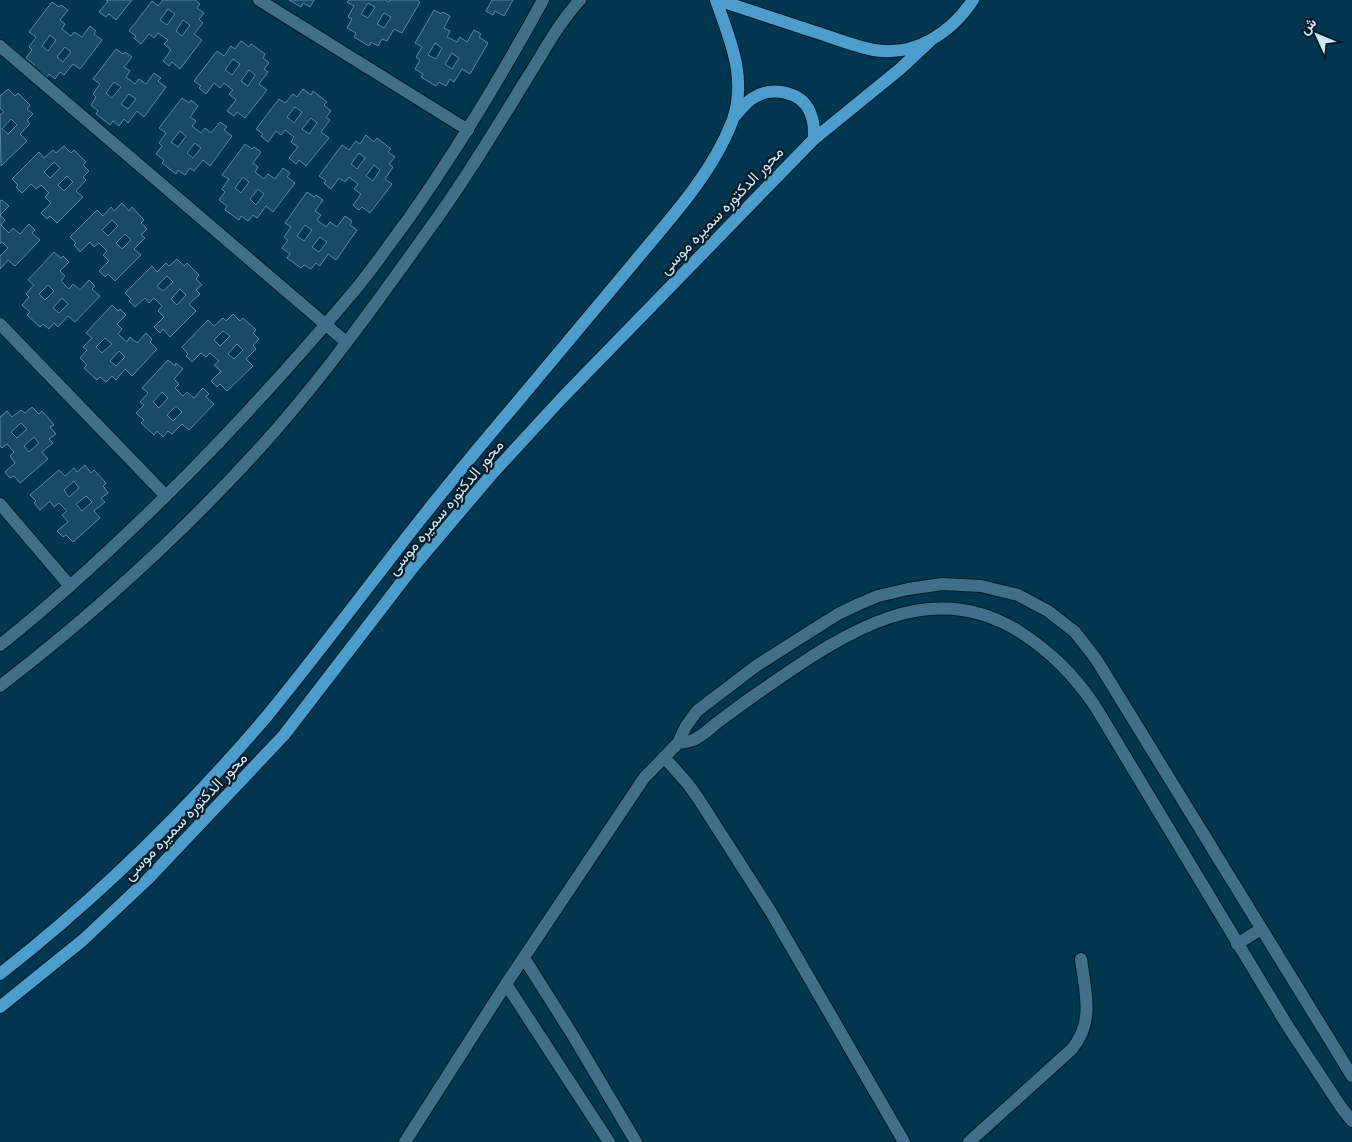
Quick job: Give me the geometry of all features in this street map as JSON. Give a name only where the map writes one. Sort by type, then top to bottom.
[{"type":"main road","points":[[717,0],[863,48],[902,50],[930,42]]},
{"type":"main road","name":"محور الدكتوره سميره موسى","points":[[0,974],[68,918],[128,862],[198,793],[267,716],[438,498],[679,208],[722,146],[734,117],[740,84],[737,64],[717,0]]},
{"type":"main road","name":"محور الدكتوره سميره موسى","points":[[0,1007],[82,940],[150,878],[284,736],[402,582],[492,474],[569,390],[814,138],[953,25],[973,0]]},
{"type":"main road","points":[[734,117],[752,98],[767,92],[783,92],[798,98],[809,110],[814,125],[814,138]]},
{"type":"street","points":[[259,0],[468,130]]},
{"type":"street","points":[[0,645],[44,610],[112,550],[166,496],[249,410],[356,289],[391,242],[468,130],[543,0]]},
{"type":"street","points":[[0,686],[132,574],[190,520],[266,440],[306,394],[425,235],[468,174],[555,32],[580,0]]},
{"type":"street","points":[[0,46],[346,342]]},
{"type":"street","points":[[0,324],[166,496]]},
{"type":"street","points":[[0,504],[70,586]]},
{"type":"street","points":[[405,1142],[506,984],[644,778],[678,743],[696,711],[738,679],[838,614],[878,596],[942,584],[981,586],[1018,595],[1048,611],[1075,632],[1096,659],[1352,1076]]},
{"type":"street","points":[[678,743],[699,737],[731,712],[794,669],[832,645],[868,626],[909,612],[930,608],[952,608],[990,616],[1004,622],[1054,657],[1076,679],[1095,706],[1287,1025],[1352,1121]]},
{"type":"street","points":[[781,650],[794,669]]},
{"type":"street","points":[[664,757],[698,798],[771,912],[904,1142]]},
{"type":"street","points":[[1237,944],[1261,929]]},
{"type":"street","points":[[524,958],[636,1142]]},
{"type":"street","points":[[969,1142],[1078,1042],[1085,1027],[1088,1013],[1081,959]]},
{"type":"street","points":[[506,984],[609,1142]]},
{"type":"street","points":[[599,1124],[620,1113]]},
{"type":"building","points":[[106,0],[132,0],[116,20],[109,14],[106,17],[99,12],[108,1]]},
{"type":"building","points":[[163,0],[195,0],[200,4],[197,8],[204,13],[199,19],[203,23],[194,34],[202,40],[180,69],[172,62],[169,66],[163,61],[171,50],[164,44],[168,40],[158,33],[154,38],[149,34],[141,44],[134,38],[136,36],[129,31],[152,1],[158,6]],"holes":[[[168,9],[175,14],[167,25],[160,20]],[[183,20],[190,25],[182,36],[176,31]]]},
{"type":"building","points":[[289,0],[314,0],[310,7],[303,3],[301,7]]},
{"type":"building","points":[[349,0],[386,0],[389,2],[390,0],[417,0],[420,2],[402,33],[394,29],[387,41],[382,39],[378,46],[371,42],[369,46],[354,37],[356,33],[347,28],[352,19],[348,17],[354,6],[347,2]],"holes":[[[368,3],[375,7],[368,18],[361,14]],[[384,13],[391,17],[384,28],[377,24]]]},
{"type":"building","points":[[492,0],[513,0],[504,16],[495,11],[493,15],[486,11]]},
{"type":"building","points":[[52,2],[68,10],[60,20],[65,24],[62,29],[71,36],[74,32],[82,37],[90,26],[96,31],[94,34],[102,40],[80,69],[73,64],[64,75],[60,72],[55,79],[49,74],[46,78],[32,67],[34,64],[26,58],[32,50],[29,47],[36,37],[29,32]],"holes":[[[50,35],[56,40],[48,51],[42,46]],[[65,47],[71,52],[63,62],[57,57]]]},
{"type":"building","points":[[434,10],[450,16],[444,28],[450,31],[447,37],[457,42],[460,37],[467,42],[474,30],[481,34],[479,37],[488,43],[470,74],[462,69],[454,82],[450,79],[446,86],[439,82],[436,86],[421,77],[423,74],[415,69],[420,60],[416,57],[422,47],[415,43]],"holes":[[[435,43],[442,48],[436,59],[428,55]],[[452,53],[459,58],[452,69],[445,64]]]},
{"type":"building","points":[[241,41],[249,47],[251,44],[265,54],[263,58],[269,63],[264,69],[268,72],[259,84],[267,90],[245,118],[237,112],[234,116],[227,111],[236,100],[229,94],[233,90],[224,83],[220,88],[214,83],[206,94],[199,88],[201,86],[194,81],[217,51],[224,56],[231,46],[235,49]],"holes":[[[233,59],[240,64],[232,75],[225,70]],[[249,70],[255,75],[248,86],[241,81]]]},
{"type":"building","points":[[116,49],[132,57],[124,67],[130,71],[126,77],[135,84],[139,79],[146,84],[154,73],[161,78],[158,81],[166,87],[144,117],[137,111],[128,123],[124,119],[119,126],[113,121],[110,125],[96,114],[98,111],[91,105],[96,97],[93,94],[100,84],[93,79]],"holes":[[[114,82],[121,87],[112,98],[106,93]],[[129,94],[136,99],[128,109],[121,104]]]},
{"type":"building","points":[[8,89],[15,96],[18,93],[30,105],[27,109],[33,114],[27,120],[30,124],[20,134],[27,141],[1,166],[0,115],[4,112],[0,108],[0,96]],"holes":[[[11,119],[17,125],[8,134],[2,129]]]},
{"type":"building","points":[[303,89],[311,95],[313,91],[327,102],[324,105],[331,111],[326,117],[330,120],[321,132],[329,138],[306,166],[299,160],[296,164],[289,158],[298,147],[291,142],[294,137],[285,130],[281,135],[276,131],[268,142],[261,136],[263,134],[256,129],[279,99],[285,103],[293,94],[297,97]],"holes":[[[295,107],[302,112],[294,123],[287,117]],[[311,118],[317,123],[309,134],[302,129]]]},
{"type":"building","points":[[182,98],[189,103],[191,100],[198,106],[190,117],[196,121],[192,126],[201,133],[205,128],[211,133],[220,122],[227,127],[224,130],[232,136],[210,166],[203,160],[194,171],[190,168],[185,175],[178,170],[176,174],[162,163],[164,160],[156,154],[162,146],[159,143],[166,133],[159,128]],"holes":[[[180,131],[186,136],[178,147],[171,142]],[[195,143],[201,148],[193,158],[187,153]]]},
{"type":"building","points":[[366,135],[374,142],[377,138],[391,149],[388,152],[395,157],[389,164],[393,167],[385,179],[392,184],[370,213],[362,207],[359,210],[353,205],[361,194],[354,189],[358,184],[349,177],[345,182],[339,178],[331,189],[324,183],[326,181],[319,176],[342,145],[349,150],[356,141],[360,144]],"holes":[[[359,153],[365,158],[357,169],[351,164]],[[374,165],[380,170],[373,181],[366,176]]]},
{"type":"building","points":[[245,144],[261,152],[253,163],[258,167],[255,172],[264,179],[268,174],[275,179],[283,168],[290,173],[287,177],[295,183],[273,212],[266,206],[257,218],[253,215],[248,221],[241,216],[239,220],[225,210],[227,206],[219,200],[225,192],[222,189],[229,179],[222,175]],"holes":[[[243,177],[249,182],[241,193],[235,188]],[[258,189],[264,194],[256,205],[250,199]]]},
{"type":"building","points":[[64,146],[71,153],[74,150],[86,162],[83,165],[89,171],[83,177],[86,180],[76,191],[83,197],[57,223],[50,216],[47,219],[41,213],[51,203],[45,197],[49,193],[41,185],[36,189],[31,184],[22,193],[12,179],[39,152],[44,158],[53,150],[56,153]],"holes":[[[54,162],[60,168],[50,178],[44,172]],[[67,176],[73,182],[64,191],[58,185]]]},
{"type":"building","points":[[307,192],[323,200],[315,211],[321,215],[317,220],[326,227],[330,222],[337,227],[345,216],[352,221],[350,225],[357,230],[336,260],[328,254],[320,266],[316,263],[311,269],[304,265],[301,268],[287,258],[290,254],[282,248],[288,240],[284,237],[291,227],[285,223]],"holes":[[[305,225],[312,230],[304,241],[297,236]],[[320,237],[327,242],[319,252],[312,247]]]},
{"type":"building","points":[[2,200],[9,206],[0,215],[0,201]]},
{"type":"building","points":[[122,203],[129,211],[132,207],[144,220],[141,223],[147,229],[141,235],[145,238],[134,249],[141,255],[115,281],[108,274],[105,277],[99,271],[109,261],[103,255],[107,251],[99,243],[94,247],[90,242],[80,252],[74,245],[76,243],[70,237],[97,210],[103,216],[111,207],[114,211]],"holes":[[[112,220],[118,226],[108,236],[102,230]],[[125,234],[131,240],[122,249],[116,243]]]},
{"type":"building","points":[[0,215],[5,220],[1,225],[9,233],[13,228],[20,234],[29,224],[35,230],[32,233],[40,240],[15,266],[8,260],[0,269],[0,256],[8,248],[2,242],[0,244]]},
{"type":"building","points":[[54,252],[61,258],[63,256],[69,262],[60,271],[65,276],[61,281],[69,289],[73,284],[80,290],[89,280],[95,286],[92,289],[100,296],[75,322],[68,316],[58,327],[54,323],[49,329],[43,324],[40,327],[27,315],[30,312],[22,305],[29,297],[26,294],[34,285],[28,280]],"holes":[[[48,285],[54,291],[45,300],[39,294]],[[62,298],[68,304],[59,313],[53,308]]]},
{"type":"building","points":[[177,259],[184,266],[187,263],[199,275],[196,279],[202,285],[196,290],[200,294],[189,304],[196,311],[170,337],[163,329],[160,333],[154,327],[164,317],[158,311],[162,306],[154,298],[149,303],[145,298],[135,307],[125,293],[152,266],[157,272],[166,263],[169,266]],"holes":[[[167,276],[173,282],[163,291],[157,286]],[[180,289],[186,295],[177,305],[171,299]]]},
{"type":"building","points":[[112,305],[126,315],[117,324],[122,329],[118,334],[127,342],[130,337],[137,343],[146,333],[152,339],[150,342],[157,349],[132,376],[125,369],[116,380],[112,376],[106,382],[100,377],[97,380],[84,368],[87,365],[80,358],[87,350],[83,347],[92,338],[86,333]],"holes":[[[105,338],[112,344],[102,353],[96,347]],[[119,351],[125,357],[116,366],[110,361]]]},
{"type":"building","points":[[233,314],[240,321],[243,318],[256,330],[253,333],[259,339],[253,345],[256,349],[246,359],[253,366],[227,391],[220,384],[217,387],[211,381],[221,371],[214,365],[219,361],[210,353],[206,357],[201,353],[192,362],[186,356],[188,354],[182,347],[208,320],[214,326],[223,318],[226,321]],"holes":[[[223,331],[230,336],[220,346],[214,340]],[[237,344],[243,350],[234,359],[228,354]]]},
{"type":"building","points":[[168,360],[175,366],[176,363],[183,369],[174,379],[179,384],[175,388],[183,396],[187,392],[194,398],[203,388],[209,394],[206,397],[214,404],[189,430],[182,424],[172,434],[168,431],[163,437],[157,431],[154,435],[141,423],[144,420],[136,413],[144,405],[140,402],[148,393],[142,388]],"holes":[[[162,392],[168,398],[159,408],[153,402]],[[176,406],[182,412],[173,421],[167,415]]]},
{"type":"building","points":[[32,407],[39,414],[42,411],[54,425],[50,427],[56,434],[49,439],[53,443],[42,452],[48,459],[20,483],[14,476],[10,478],[5,472],[15,463],[10,456],[14,452],[7,444],[2,448],[0,446],[0,417],[7,411],[12,417],[21,410],[25,413]],"holes":[[[21,423],[27,429],[17,438],[11,432]],[[34,437],[39,443],[29,452],[24,446]]]},
{"type":"building","points":[[85,465],[91,473],[94,470],[106,483],[103,486],[108,493],[101,498],[105,502],[94,511],[100,518],[73,542],[66,535],[63,537],[57,531],[68,522],[62,515],[67,511],[59,503],[54,507],[50,501],[40,510],[34,503],[36,501],[30,495],[59,470],[65,476],[74,468],[77,472]],"holes":[[[74,481],[79,488],[69,497],[64,490]],[[86,496],[92,502],[82,511],[76,504]]]}]
